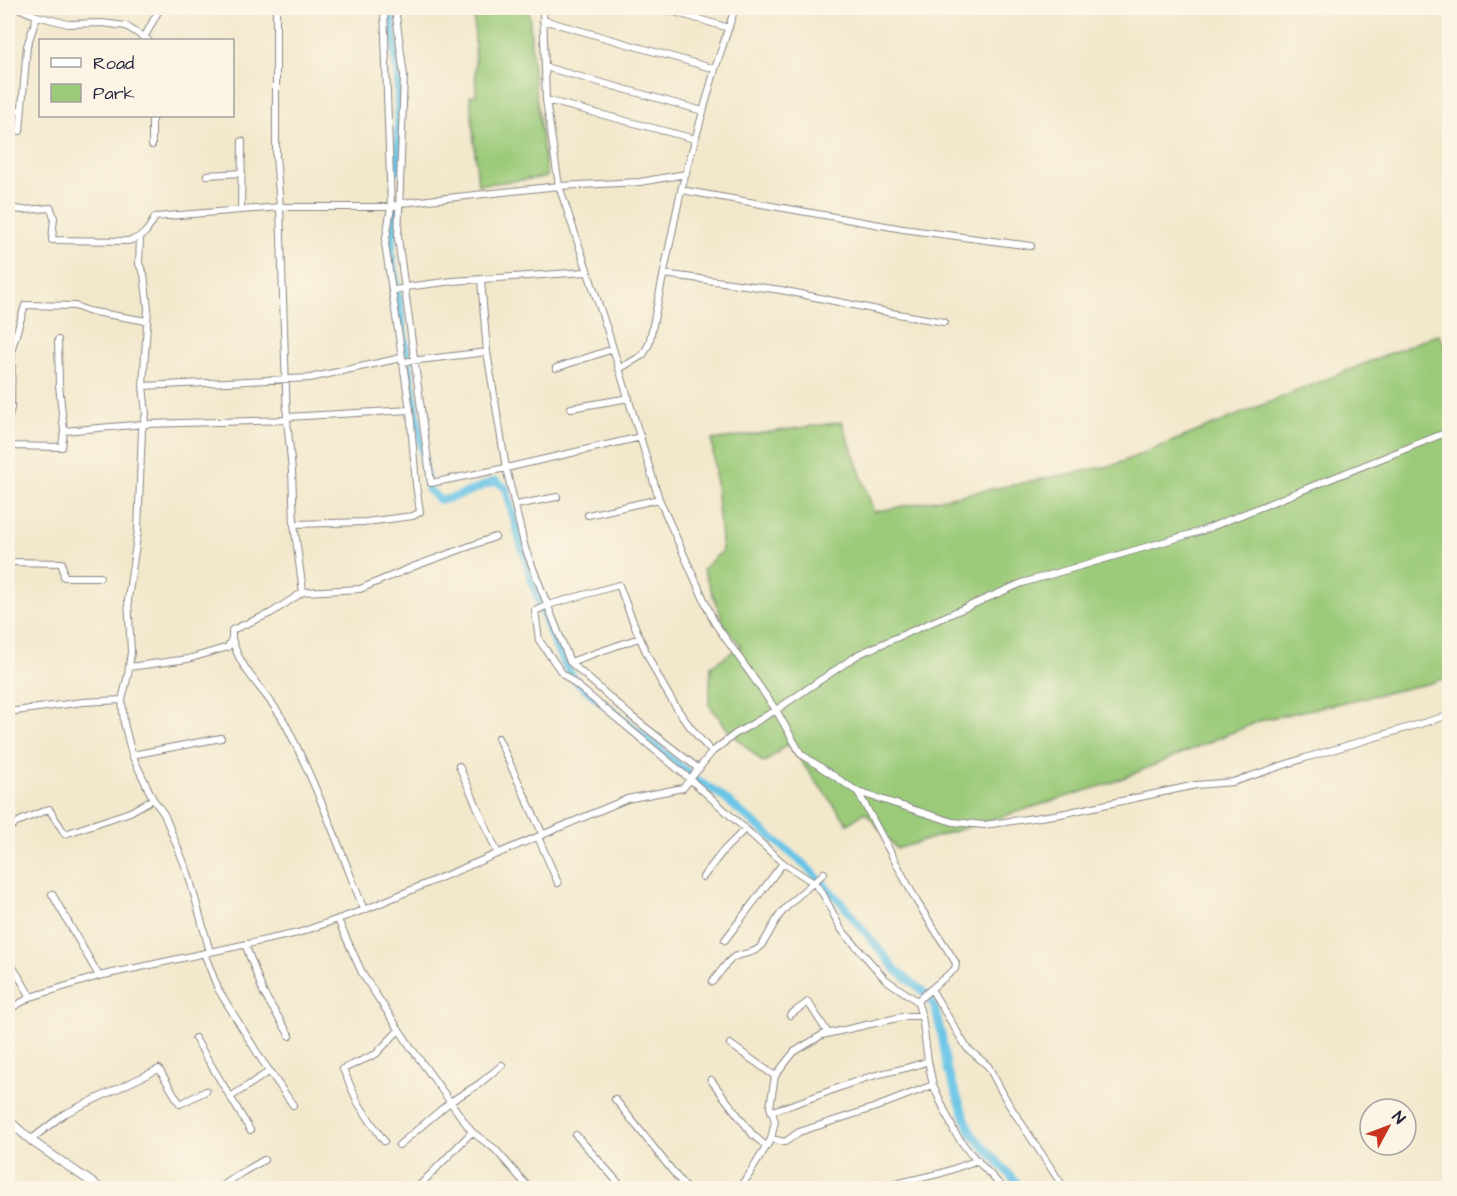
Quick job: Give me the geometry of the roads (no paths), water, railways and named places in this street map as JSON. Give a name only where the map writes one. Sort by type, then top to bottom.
[{"type":"street","points":[[18,8],[37,16],[68,24],[102,23],[126,26],[146,39],[160,8]]},
{"type":"street","points":[[276,8],[276,156],[280,207],[287,419],[294,524],[303,592]]},
{"type":"street","points":[[294,524],[366,522],[414,516],[420,512],[410,410],[385,244],[391,207],[384,8]]},
{"type":"street","points":[[395,8],[404,76],[399,238],[430,483]]},
{"type":"street","points":[[543,8],[546,100],[559,186],[613,349],[659,499],[714,622],[776,710],[801,754],[858,792],[953,822],[984,825],[1061,814],[1196,785],[1233,782],[1449,715]]},
{"type":"street","points":[[661,8],[729,28]]},
{"type":"street","points":[[619,369],[643,355],[649,344],[681,190],[715,69],[735,8]]},
{"type":"street","points":[[20,131],[27,46],[37,16]]},
{"type":"street","points":[[543,20],[715,69]]},
{"type":"street","points":[[545,67],[703,111]]},
{"type":"street","points":[[546,100],[695,139]]},
{"type":"street","points":[[8,109],[20,110]]},
{"type":"street","points":[[152,117],[152,145]]},
{"type":"street","points":[[241,210],[242,141]]},
{"type":"street","points":[[207,174],[243,173]]},
{"type":"street","points":[[8,208],[22,210],[51,208],[54,218],[52,240],[128,241],[140,238],[147,232],[155,217],[280,207],[391,207],[400,203],[559,186],[640,182],[686,174]]},
{"type":"street","points":[[681,190],[903,230],[1031,246]]},
{"type":"street","points":[[140,238],[139,264],[144,274],[148,308],[143,386],[146,414],[145,424],[141,430],[138,530],[128,599],[131,652],[122,700],[124,723],[132,755],[153,798],[164,814],[188,873],[218,988],[293,1105]]},
{"type":"street","points":[[392,291],[406,287],[586,272]]},
{"type":"street","points":[[664,274],[781,290],[944,322]]},
{"type":"street","points":[[481,280],[488,352],[506,468],[525,548],[570,662],[631,716],[699,769]]},
{"type":"street","points":[[58,340],[59,385],[64,431],[62,447],[8,446],[8,420],[11,408],[10,348],[24,305],[75,306],[88,311],[147,321]]},
{"type":"street","points":[[556,368],[613,349]]},
{"type":"street","points":[[143,386],[310,378],[401,360],[488,352]]},
{"type":"street","points":[[571,408],[628,398]]},
{"type":"street","points":[[64,431],[145,424],[287,419],[410,410]]},
{"type":"street","points":[[8,1010],[31,997],[99,976],[298,933],[338,920],[627,799],[683,788],[712,752],[735,734],[776,710],[859,654],[1022,583],[1201,531],[1449,430]]},
{"type":"street","points":[[416,485],[506,468],[641,437]]},
{"type":"street","points":[[516,505],[556,497]]},
{"type":"street","points":[[588,515],[659,499]]},
{"type":"street","points":[[364,910],[335,835],[286,724],[239,657],[232,638],[232,630],[271,613],[303,592],[360,589],[495,537]]},
{"type":"street","points":[[8,562],[62,563],[64,577],[100,577]]},
{"type":"street","points":[[712,752],[676,710],[639,638],[619,585],[548,605],[535,611],[539,640],[562,673],[691,780],[783,863],[814,883],[823,894],[841,929],[885,979],[917,1001],[933,1085],[955,1133],[969,1152],[1003,1188]]},
{"type":"street","points":[[129,667],[188,659],[228,647],[232,638]]},
{"type":"street","points":[[570,662],[639,638]]},
{"type":"street","points":[[8,712],[122,700]]},
{"type":"street","points":[[132,755],[221,738]]},
{"type":"street","points":[[498,738],[558,883]]},
{"type":"street","points":[[459,766],[498,854]]},
{"type":"street","points":[[858,792],[917,902],[956,963],[955,969],[917,1001]]},
{"type":"street","points":[[8,828],[22,819],[49,809],[66,834],[129,812],[153,798]]},
{"type":"street","points":[[703,877],[723,851],[745,829]]},
{"type":"street","points":[[725,940],[783,863]]},
{"type":"street","points":[[712,982],[734,957],[751,954],[761,946],[771,927],[785,909],[805,888],[824,873]]},
{"type":"street","points":[[52,894],[99,976]]},
{"type":"street","points":[[338,920],[363,975],[450,1102],[472,1132],[495,1149],[529,1188]]},
{"type":"street","points":[[245,944],[264,994],[290,1036]]},
{"type":"street","points":[[8,958],[31,997]]},
{"type":"street","points":[[931,989],[968,1048],[988,1066],[1008,1103],[1064,1188]]},
{"type":"street","points":[[790,1016],[808,1002],[828,1033]]},
{"type":"street","points":[[738,1188],[747,1178],[771,1139],[775,1121],[770,1107],[775,1076],[794,1052],[828,1033],[906,1016],[921,1016]]},
{"type":"street","points":[[384,1141],[358,1103],[343,1070],[376,1054],[399,1030]]},
{"type":"street","points":[[195,1038],[226,1092],[232,1096]]},
{"type":"street","points":[[730,1044],[775,1076]]},
{"type":"street","points":[[771,1111],[802,1103],[861,1079],[913,1067],[928,1061]]},
{"type":"street","points":[[399,1146],[450,1102],[480,1084],[502,1065]]},
{"type":"street","points":[[26,1137],[33,1138],[64,1114],[159,1069],[180,1104],[206,1091]]},
{"type":"street","points":[[232,1096],[270,1071]]},
{"type":"street","points":[[711,1080],[753,1135],[766,1146]]},
{"type":"street","points":[[771,1139],[784,1142],[799,1132],[876,1107],[933,1085]]},
{"type":"street","points":[[232,1096],[231,1100],[250,1130]]},
{"type":"street","points":[[615,1099],[686,1188]]},
{"type":"street","points":[[8,1120],[26,1137],[100,1188]]},
{"type":"street","points":[[417,1188],[472,1132]]},
{"type":"street","points":[[576,1135],[623,1188]]},
{"type":"street","points":[[219,1188],[264,1160]]},
{"type":"street","points":[[878,1188],[942,1173],[978,1160]]},
{"type":"waterway","points":[[390,8],[398,79],[398,170]]},
{"type":"waterway","points":[[397,205],[391,251],[428,489],[440,500],[461,495],[496,481],[506,488],[538,599],[554,642],[577,682],[805,865],[839,900],[896,970],[923,991],[934,1005],[947,1069],[971,1133],[1022,1188]]}]
